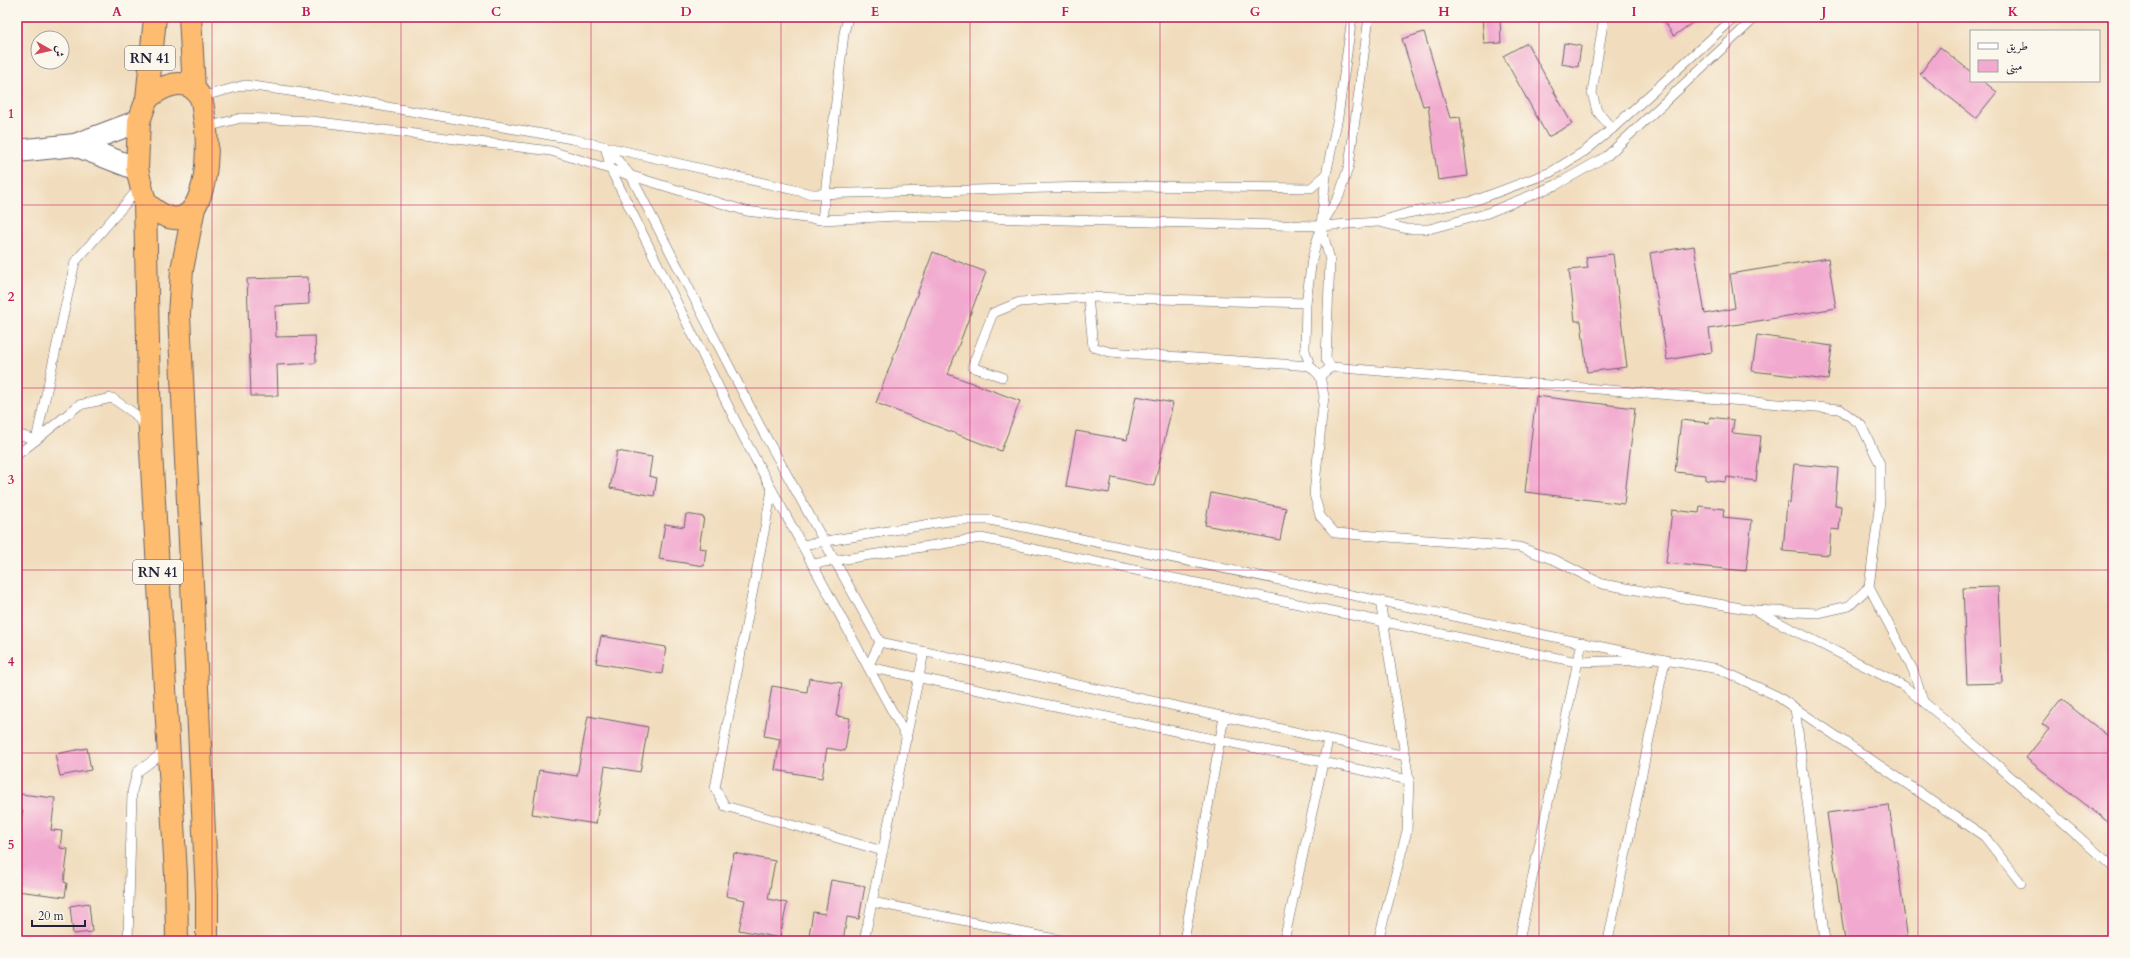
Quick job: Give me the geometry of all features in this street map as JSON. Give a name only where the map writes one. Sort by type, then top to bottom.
[{"type":"highway","name":"RN 41","points":[[147,99],[155,17]]},
{"type":"highway","name":"RN 41","points":[[190,17],[197,93]]},
{"type":"highway","points":[[176,84],[197,93],[207,127],[208,156],[205,183],[201,197],[194,208],[183,217],[173,218],[160,214],[141,186],[139,121],[147,99],[166,85],[176,84]]},
{"type":"highway","name":"RN 41","points":[[141,186],[150,434],[167,750],[176,874],[177,941]]},
{"type":"highway","name":"RN 41","points":[[194,208],[182,270],[179,315],[207,894],[207,941]]},
{"type":"street","points":[[17,151],[75,145],[139,121]]},
{"type":"street","points":[[75,145],[141,186]]},
{"type":"lane","points":[[822,220],[844,34],[848,17]]},
{"type":"lane","points":[[1352,17],[1338,117],[1326,175],[1321,226],[1312,259],[1306,303],[1305,350],[1310,366],[1320,376],[1324,396],[1314,494],[1320,516],[1335,534],[1519,547],[1557,561],[1602,584],[1753,610],[1818,613],[1849,606],[1869,586]]},
{"type":"lane","points":[[1331,367],[1326,358],[1330,260],[1321,226],[1339,196],[1350,165],[1369,17]]},
{"type":"lane","points":[[1604,17],[1592,93],[1597,111],[1612,129]]},
{"type":"lane","points":[[207,127],[241,118],[312,121],[551,151],[746,211],[822,220],[898,216],[1321,226],[1378,222],[1408,213],[1474,201],[1515,187],[1551,172],[1585,151],[1612,129],[1735,17]]},
{"type":"lane","points":[[1378,222],[1407,229],[1429,229],[1485,214],[1556,185],[1607,156],[1756,17]]},
{"type":"lane","points":[[197,93],[245,85],[318,95],[572,138],[812,194],[1129,186],[1311,188],[1326,175]]},
{"type":"lane","points":[[605,146],[611,170],[744,438],[907,738]]},
{"type":"lane","points":[[605,146],[631,176],[761,428],[880,642],[1406,756]]},
{"type":"lane","points":[[36,440],[75,262],[141,186]]},
{"type":"lane","points":[[1002,377],[972,367],[993,313],[1020,302],[1088,297],[1306,303]]},
{"type":"lane","points":[[1088,297],[1092,347],[1110,352],[1310,366]]},
{"type":"lane","points":[[1320,376],[1331,367],[1840,409],[1861,425],[1880,464],[1880,501],[1869,586],[1912,670],[1924,702]]},
{"type":"lane","points":[[17,455],[79,405],[112,398],[135,414],[150,434]]},
{"type":"lane","points":[[17,434],[36,440]]},
{"type":"lane","points":[[772,490],[715,788],[725,806],[883,851]]},
{"type":"lane","points":[[802,545],[955,520],[990,520],[1665,660],[1719,669],[1777,696],[1984,836],[2021,883]]},
{"type":"lane","points":[[812,564],[981,538],[1577,662],[1665,660]]},
{"type":"lane","points":[[1378,941],[1407,832],[1409,780],[1380,600]]},
{"type":"lane","points":[[1753,610],[1904,686],[2113,867]]},
{"type":"lane","points":[[868,666],[880,642]]},
{"type":"lane","points":[[1518,941],[1582,642]]},
{"type":"lane","points":[[864,941],[924,652]]},
{"type":"lane","points":[[1608,941],[1665,660]]},
{"type":"lane","points":[[868,666],[1409,780]]},
{"type":"lane","points":[[1795,708],[1825,941]]},
{"type":"lane","points":[[1184,941],[1224,717]]},
{"type":"lane","points":[[1284,941],[1328,740]]},
{"type":"lane","points":[[128,941],[132,792],[138,772],[167,750]]},
{"type":"lane","points":[[872,902],[1065,941]]},
{"type":"building","points":[[1482,17],[1500,17],[1501,43],[1484,44]]},
{"type":"building","points":[[1661,17],[1700,17],[1674,36]]},
{"type":"building","points":[[1424,32],[1450,118],[1460,117],[1468,176],[1438,180],[1428,105],[1423,106],[1402,39]]},
{"type":"building","points":[[1527,43],[1572,124],[1548,137],[1503,56]]},
{"type":"building","points":[[1564,43],[1581,46],[1578,67],[1561,64]]},
{"type":"building","points":[[1940,47],[1970,71],[1970,82],[1984,82],[1997,92],[1976,118],[1920,74]]},
{"type":"building","points":[[1694,246],[1705,314],[1735,308],[1730,274],[1828,258],[1836,308],[1709,329],[1712,352],[1667,360],[1650,253]]},
{"type":"building","points":[[933,252],[986,272],[948,374],[1020,401],[1001,451],[876,403]]},
{"type":"building","points":[[1613,254],[1627,367],[1587,372],[1581,321],[1575,321],[1569,270],[1588,268],[1586,257]]},
{"type":"building","points":[[308,277],[309,304],[275,306],[276,337],[315,336],[316,363],[277,365],[278,396],[251,396],[247,279]]},
{"type":"building","points":[[1757,335],[1832,346],[1828,380],[1752,371]]},
{"type":"building","points":[[1136,396],[1173,403],[1154,486],[1112,477],[1109,493],[1066,486],[1076,431],[1127,440]]},
{"type":"building","points":[[1536,396],[1635,408],[1624,504],[1525,492]]},
{"type":"building","points":[[1710,417],[1734,420],[1732,433],[1761,436],[1756,481],[1727,477],[1726,482],[1706,480],[1706,475],[1675,472],[1681,420],[1709,423]]},
{"type":"building","points":[[617,451],[652,457],[649,476],[657,478],[654,496],[610,488]]},
{"type":"building","points":[[1794,464],[1838,468],[1835,505],[1841,506],[1839,530],[1831,529],[1829,555],[1783,551],[1787,502],[1790,503]]},
{"type":"building","points":[[1211,493],[1286,508],[1280,540],[1205,525]]},
{"type":"building","points":[[1700,506],[1724,509],[1723,517],[1752,520],[1746,571],[1666,563],[1672,510],[1699,513]]},
{"type":"building","points":[[686,514],[704,517],[699,548],[706,549],[704,566],[659,559],[665,524],[684,527]]},
{"type":"building","points":[[1998,587],[2002,683],[1967,684],[1963,588]]},
{"type":"building","points":[[601,636],[666,647],[662,674],[596,663]]},
{"type":"building","points":[[809,678],[842,683],[836,716],[850,718],[845,751],[827,748],[822,778],[775,770],[780,739],[764,736],[772,686],[807,692]]},
{"type":"building","points":[[2061,699],[2113,740],[2113,826],[2026,758],[2049,729],[2042,724]]},
{"type":"building","points":[[588,716],[648,727],[640,772],[605,766],[596,824],[532,814],[539,770],[577,776]]},
{"type":"building","points":[[87,748],[91,770],[60,776],[55,754]]},
{"type":"building","points":[[20,794],[55,798],[51,830],[62,831],[60,848],[68,849],[64,882],[67,883],[65,897],[17,891],[17,843],[23,810],[18,809]]},
{"type":"building","points":[[1889,805],[1908,941],[1845,941],[1827,813]]},
{"type":"building","points":[[734,853],[775,861],[768,899],[787,903],[780,938],[739,930],[745,900],[726,896]]},
{"type":"building","points":[[831,880],[865,886],[859,919],[847,917],[843,941],[808,941],[813,912],[825,914]]},
{"type":"building","points":[[89,903],[92,932],[73,934],[70,906]]}]
